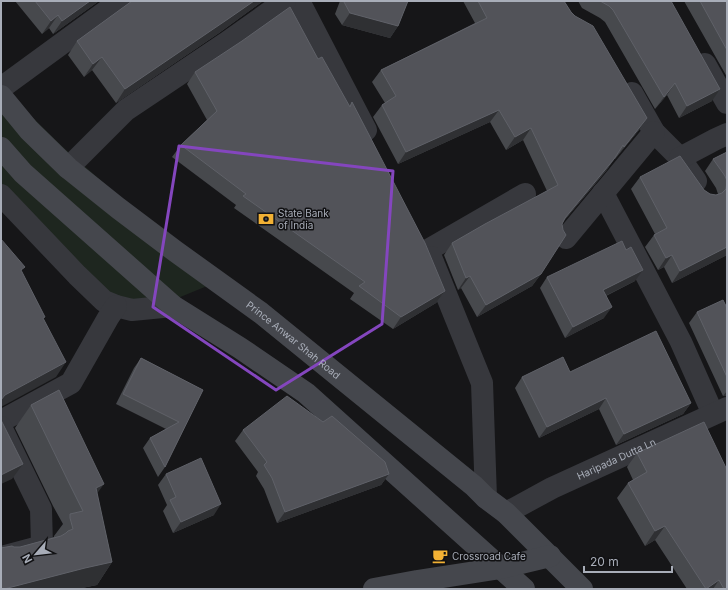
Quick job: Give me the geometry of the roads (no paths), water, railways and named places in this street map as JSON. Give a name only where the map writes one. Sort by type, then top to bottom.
[{"type":"main road","name":"Prince Anwar Shah Road","points":[[1,96],[29,130],[68,168],[149,232],[261,313],[474,486],[486,498],[506,513],[550,556],[577,588]]},
{"type":"main road","points":[[1,148],[23,173],[173,306],[240,348],[306,393],[524,589]]},
{"type":"main road","points":[[374,589],[501,568],[550,556]]},
{"type":"street","points":[[1,88],[120,1]]},
{"type":"street","points":[[68,168],[126,110],[226,43],[285,1]]},
{"type":"street","points":[[300,1],[376,150]]},
{"type":"street","points":[[696,49],[727,103]]},
{"type":"street","points":[[622,77],[654,132],[680,158],[706,195]]},
{"type":"street","points":[[566,238],[654,132]]},
{"type":"street","points":[[680,158],[727,134]]},
{"type":"street","points":[[603,193],[681,342],[720,411]]},
{"type":"street","points":[[486,498],[482,383],[424,243],[524,194]]},
{"type":"street","points":[[1,195],[77,275],[104,301],[132,310],[173,306]]},
{"type":"street","points":[[1,421],[71,383],[116,306]]},
{"type":"street","name":"Haripada Dutta Ln","points":[[506,513],[552,488],[720,411]]},
{"type":"street","points":[[1,427],[41,509],[42,546],[1,557]]},
{"type":"place","name":"State Bank of India","points":[[266,219]]},
{"type":"place","name":"Crossroad Cafe","points":[[440,556]]}]
